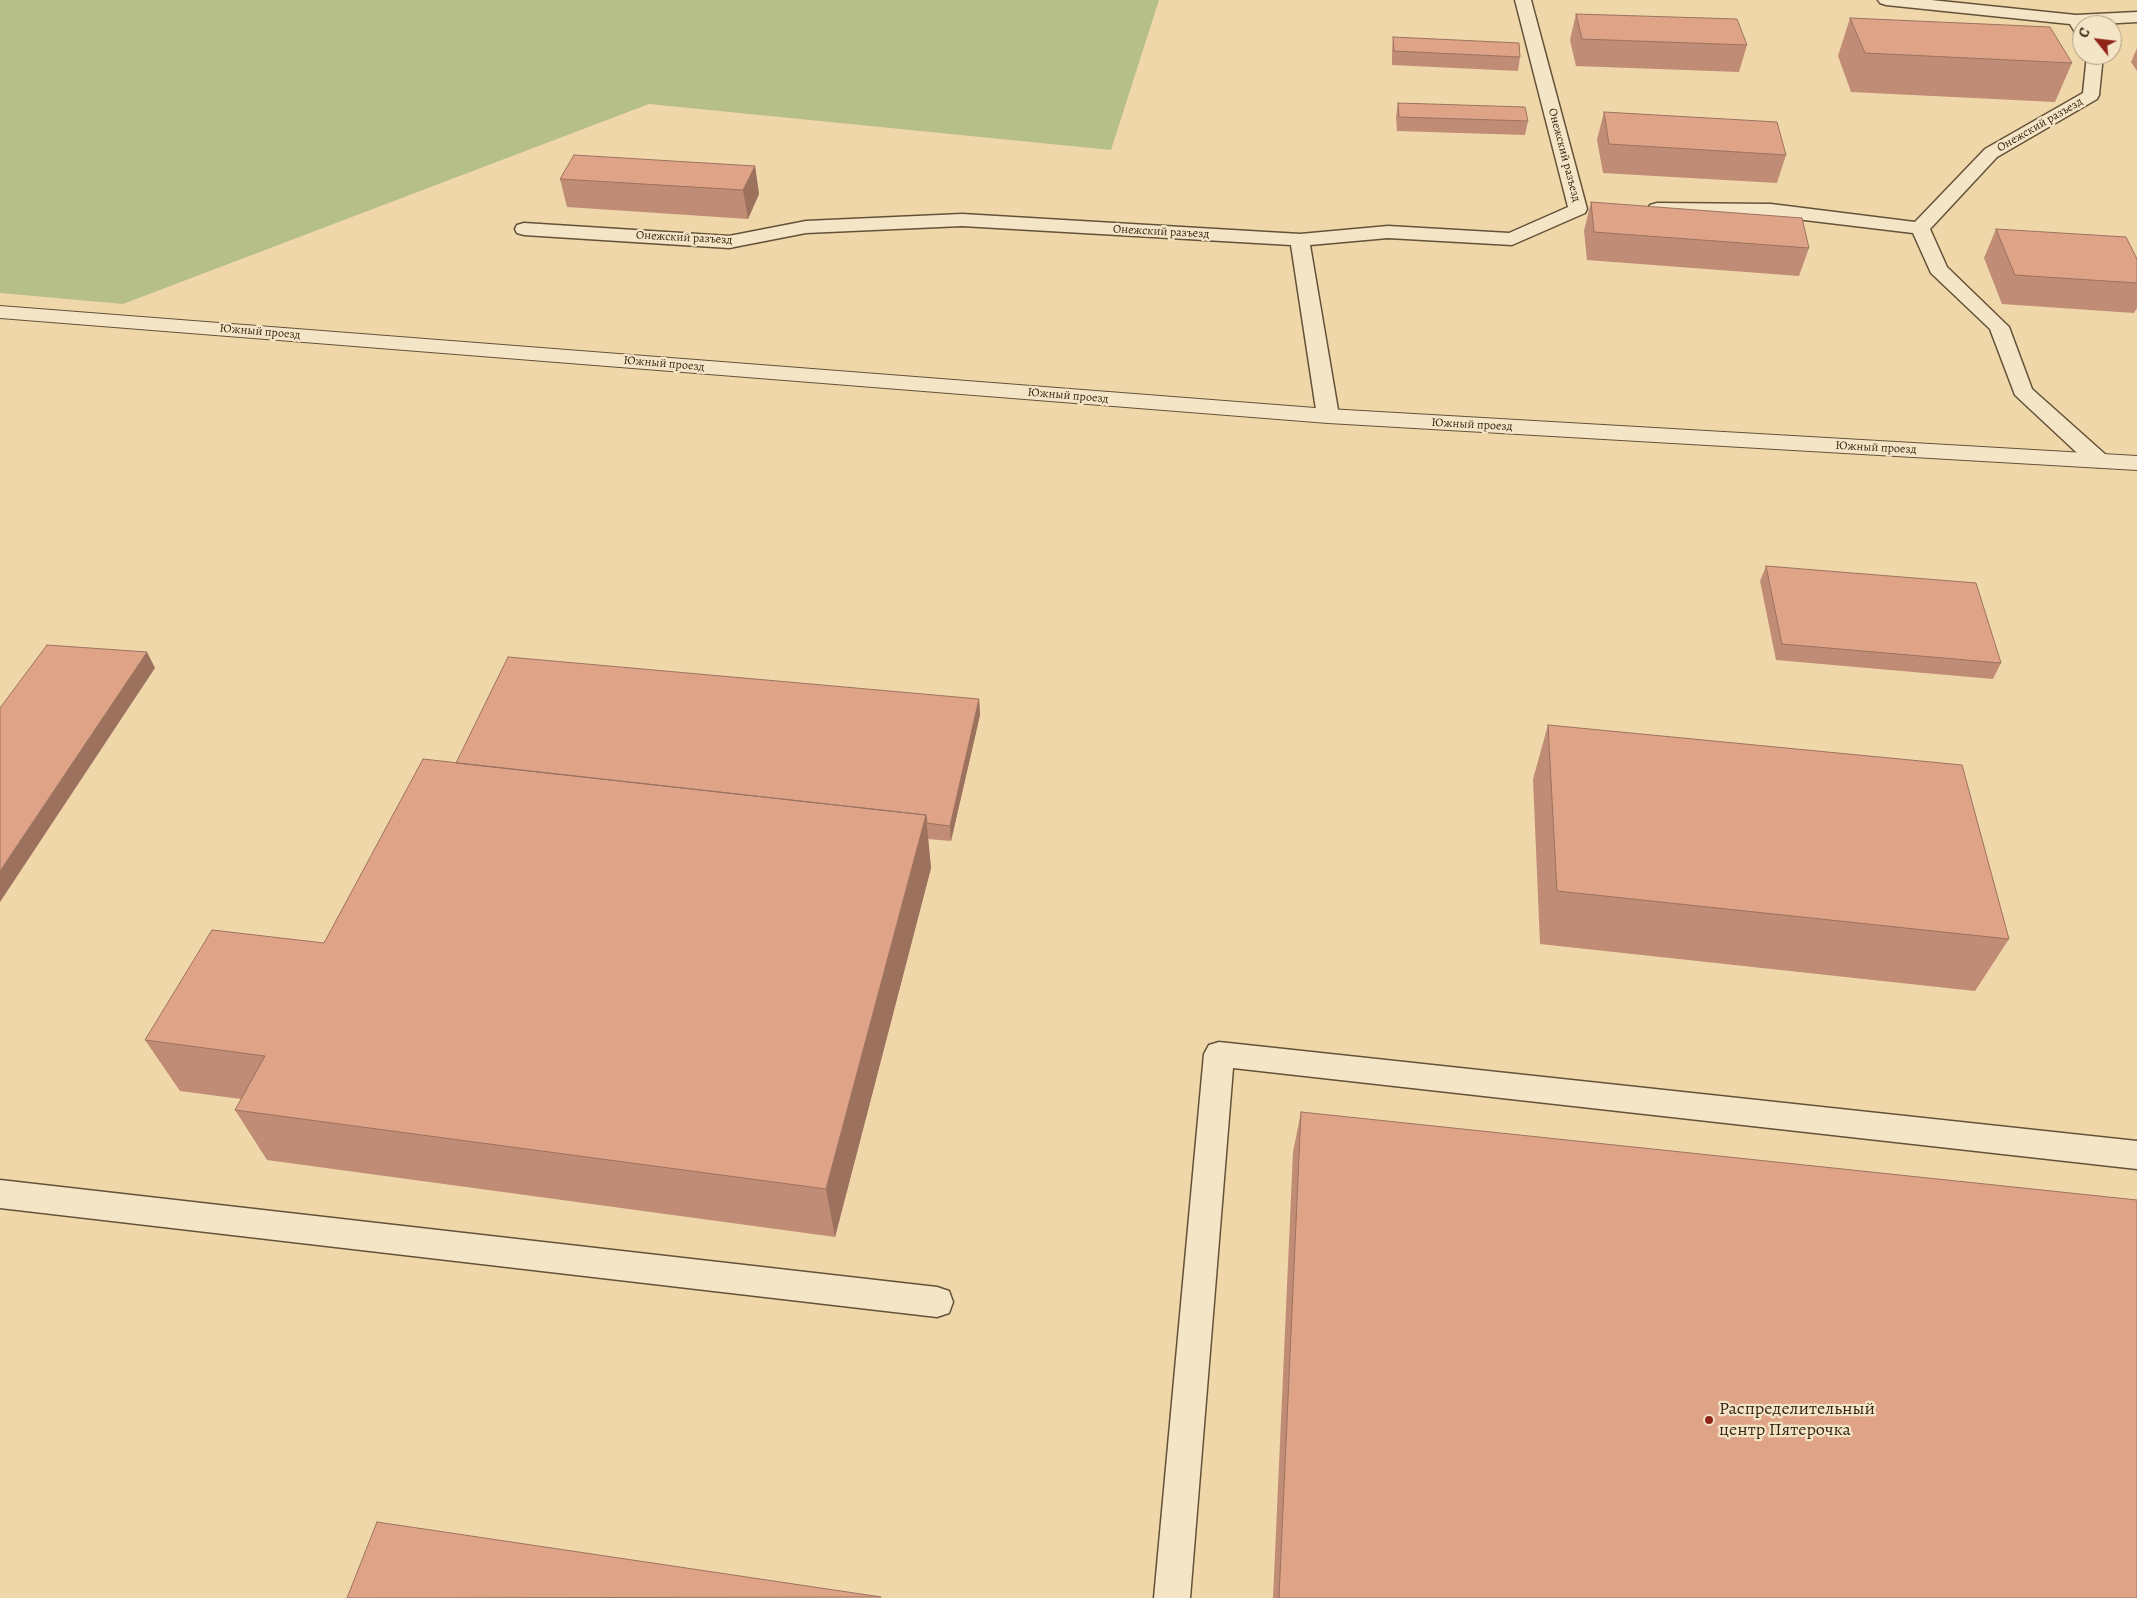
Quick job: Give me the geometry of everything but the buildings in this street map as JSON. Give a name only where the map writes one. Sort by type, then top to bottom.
[{"type":"street","name":"Южный проезд","points":[[0,312],[1328,416],[2137,463]]},
{"type":"lane","name":"Онежский разъезд","points":[[524,228],[729,242],[806,227],[962,220],[1300,240],[1388,232],[1512,239],[1578,208],[1523,0]]},
{"type":"lane","points":[[1886,0],[2072,25]]},
{"type":"lane","points":[[2122,16],[2137,17]]},
{"type":"lane","name":"Онежский разъезд","points":[[1920,228],[1991,153],[2092,95],[2094,65]]},
{"type":"lane","points":[[1578,208],[1598,209]]},
{"type":"lane","points":[[1636,209],[1771,210],[1920,228],[1938,270],[1998,327],[2022,391],[2098,460]]},
{"type":"lane","points":[[1300,240],[1328,416]]},
{"type":"lane","points":[[1172,1598],[1219,1054],[2137,1155]]},
{"type":"lane","points":[[0,1194],[937,1302]]},
{"type":"green space","points":[[0,0],[1159,0],[1111,150],[649,104],[123,304],[0,293]]},
{"type":"place","name":"Распределительный центр Пятерочка","points":[[1709,1420]]}]
